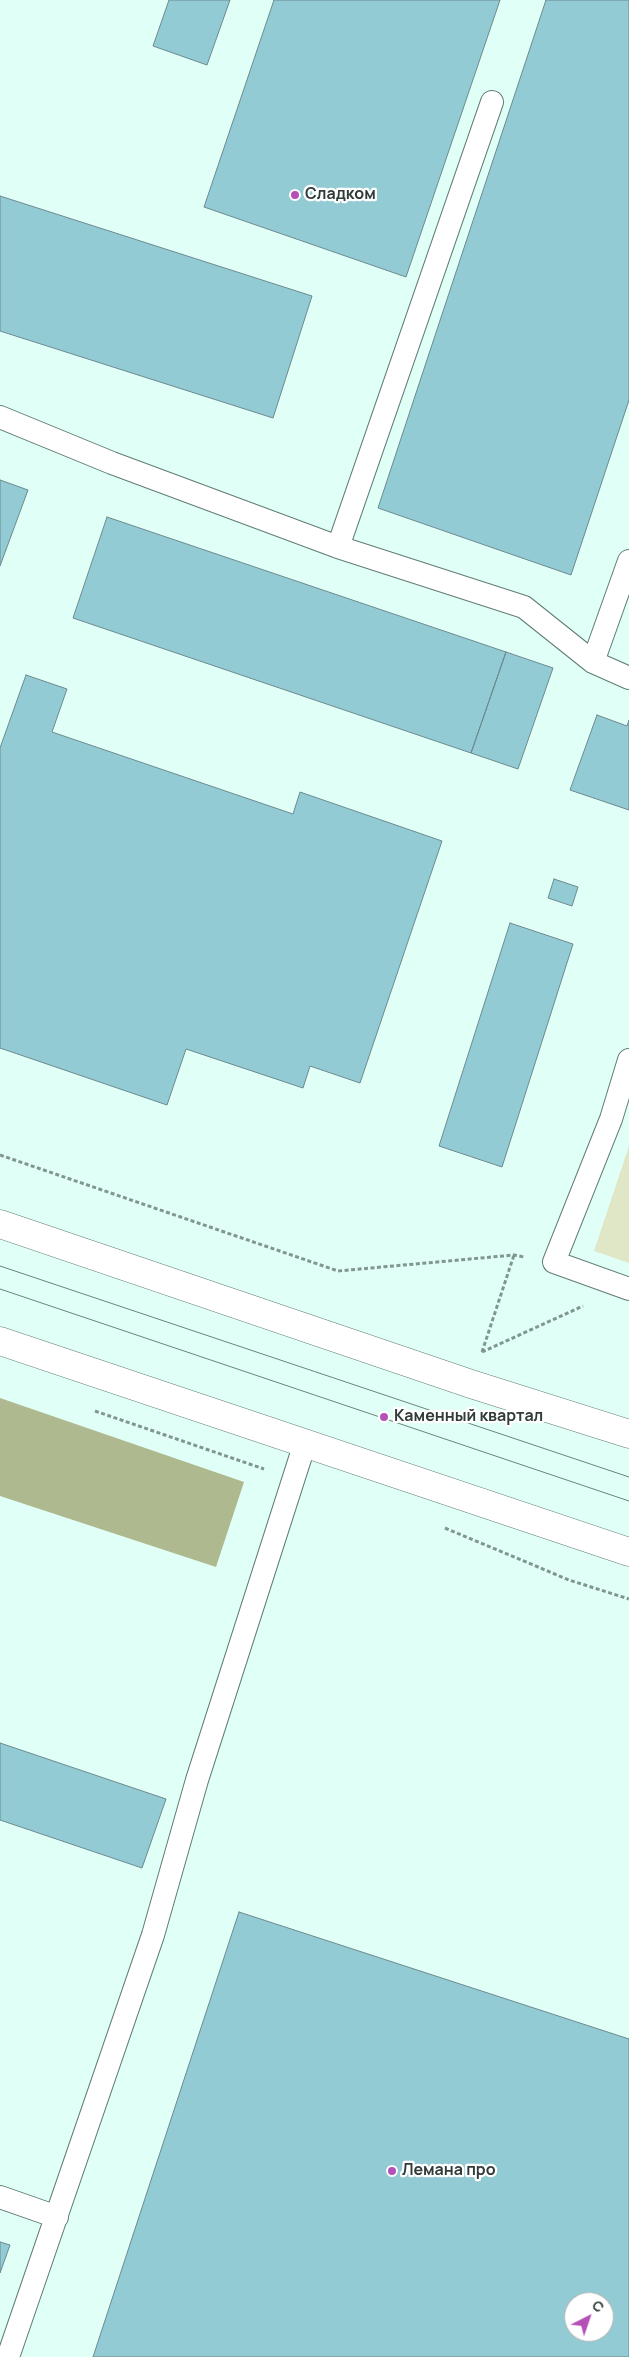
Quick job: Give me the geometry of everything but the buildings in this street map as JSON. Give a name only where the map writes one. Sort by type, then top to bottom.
[{"type":"highway","points":[[0,1224],[452,1377],[629,1434]]},
{"type":"highway","points":[[0,1341],[629,1552]]},
{"type":"lane","points":[[338,546],[492,102]]},
{"type":"lane","points":[[0,417],[112,463],[338,546],[524,606],[593,662],[629,678]]},
{"type":"lane","points":[[593,662],[629,561]]},
{"type":"lane","points":[[627,1288],[554,1262],[611,1119],[629,1060]]},
{"type":"lane","points":[[8,2357],[153,1935],[195,1789],[305,1443]]},
{"type":"lane","points":[[0,2197],[57,2217]]},
{"type":"path","points":[[0,1155],[338,1271],[514,1255],[481,1352],[627,1288]]},
{"type":"path","points":[[93,1410],[269,1470]]},
{"type":"path","points":[[436,1524],[569,1580],[629,1599]]},
{"type":"green space","points":[[629,1146],[629,1263],[594,1251]]},
{"type":"green space","points":[[0,1398],[244,1482],[216,1567],[0,1496]]},
{"type":"tram line","points":[[0,1266],[629,1477]]},
{"type":"tram line","points":[[0,1289],[629,1501]]},
{"type":"place","name":"Сладком","points":[[295,195]]},
{"type":"place","name":"Каменный квартал","points":[[384,1417]]},
{"type":"place","name":"Лемана про","points":[[392,2171]]}]
